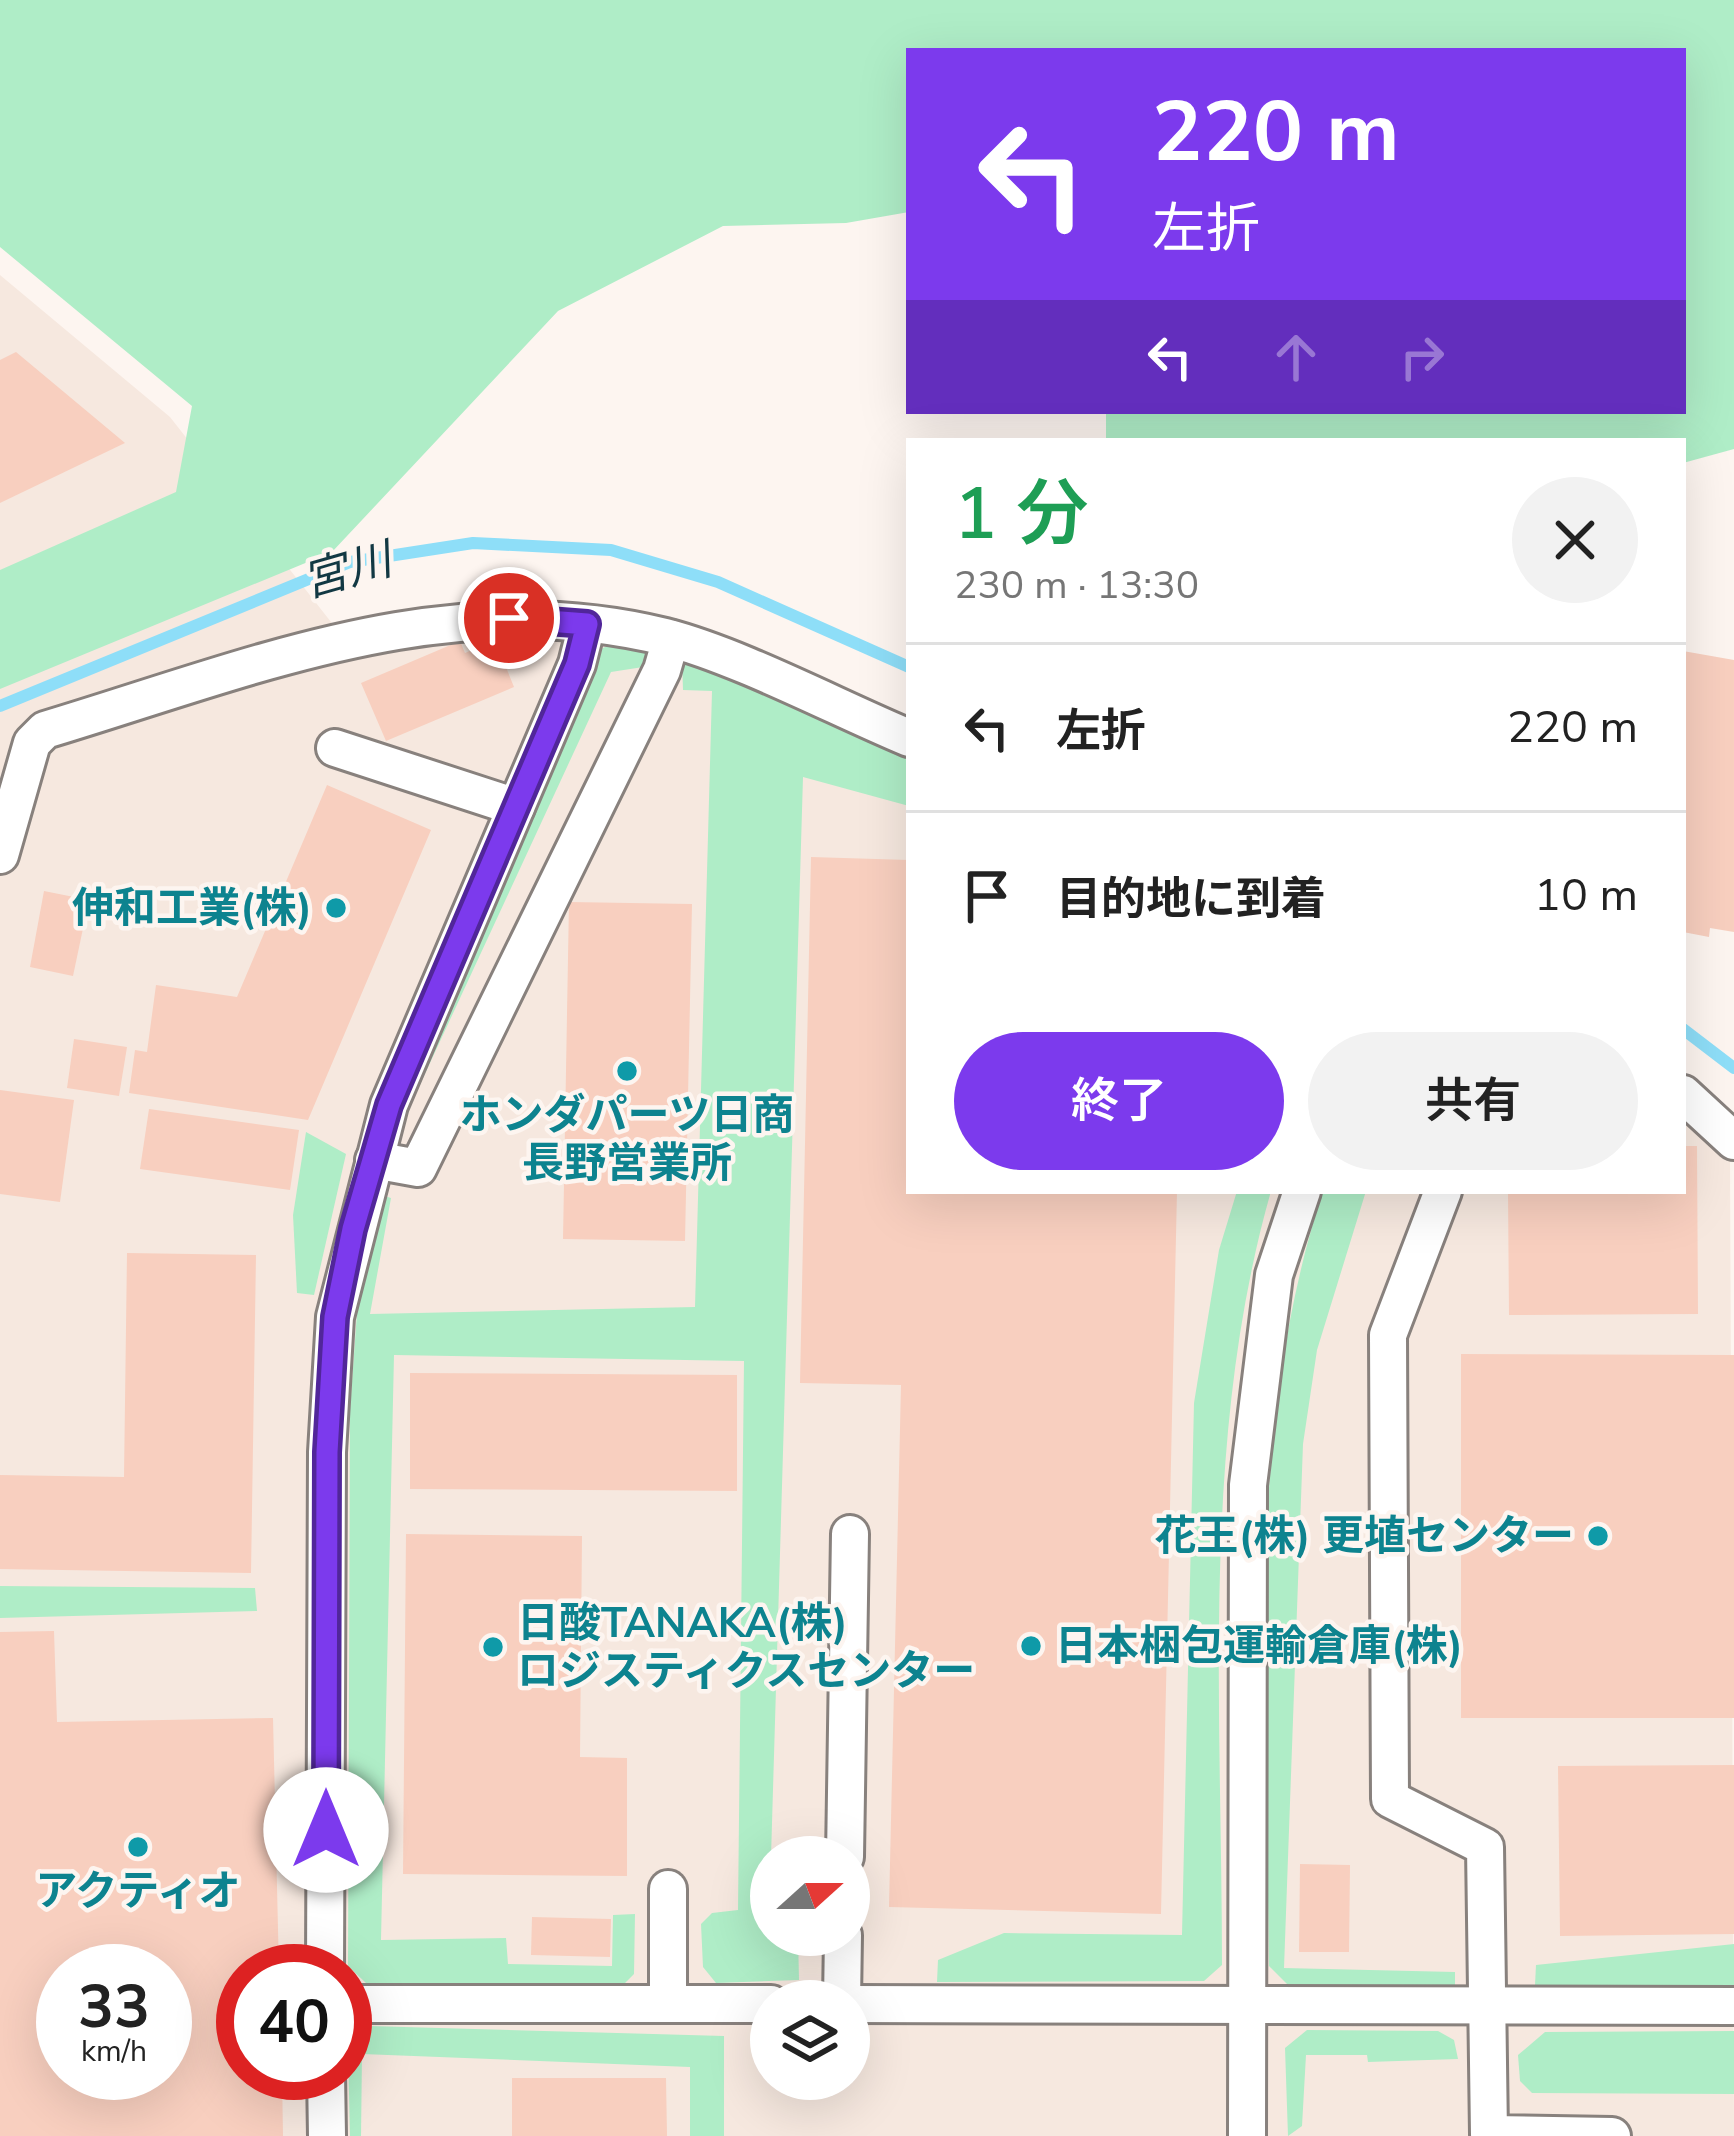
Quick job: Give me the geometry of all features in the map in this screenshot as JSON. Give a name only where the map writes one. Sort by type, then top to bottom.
[{"type":"street","points":[[0,855],[32,743],[45,730],[405,626],[509,618],[587,624],[671,639],[906,737]]},
{"type":"street","points":[[325,1944],[327,1452],[334,1339],[353,1229],[389,1105],[577,664],[587,624]]},
{"type":"street","points":[[374,1160],[418,1168],[662,670],[671,639]]},
{"type":"street","points":[[335,748],[516,807]]},
{"type":"street","points":[[1688,1106],[1734,1141]]},
{"type":"street","points":[[1246,2136],[1248,1485],[1274,1275],[1301,1194]]},
{"type":"street","points":[[1442,1194],[1388,1335],[1390,1799],[1485,1847],[1489,2134],[1612,2136]]},
{"type":"street","points":[[845,1836],[850,1534]]},
{"type":"street","points":[[668,1889],[668,2004]]},
{"type":"street","points":[[870,2003],[1734,2006]]},
{"type":"street","points":[[372,2004],[750,2004]]},
{"type":"street","points":[[326,2100],[327,2136]]},
{"type":"shaded area","points":[[0,275],[170,417],[353,650],[541,630],[682,660],[906,756],[906,1194],[1686,1194],[1686,1118],[1730,1158],[1734,2136],[0,2136]]},
{"type":"green space","points":[[0,0],[1734,0],[1734,449],[1686,462],[1686,438],[1106,438],[1106,414],[1686,414],[1686,48],[906,48],[906,213],[846,223],[723,226],[558,311],[332,552],[0,689],[0,570],[176,492],[192,406],[0,247]]},
{"type":"green space","points":[[612,644],[651,652],[643,667],[611,672],[417,1091],[414,1086],[596,651]]},
{"type":"green space","points":[[682,660],[906,756],[906,805],[803,777],[772,1836],[750,1836],[750,1956],[798,1956],[799,1980],[716,1983],[703,1967],[701,1924],[712,1913],[738,1910],[744,1361],[394,1355],[381,1940],[506,1938],[508,1964],[612,1966],[613,1915],[635,1914],[634,1974],[619,1989],[372,1983],[372,1944],[348,1944],[350,1409],[357,1313],[381,1195],[391,1198],[370,1314],[695,1307],[712,691],[683,690]]},
{"type":"green space","points":[[306,1132],[346,1154],[314,1295],[297,1293],[293,1215]]},
{"type":"green space","points":[[1236,1194],[1270,1194],[1233,1381],[1224,1478],[1219,1673],[1222,1965],[1204,1981],[937,1982],[938,1960],[1004,1933],[1182,1935],[1194,1403],[1219,1250]]},
{"type":"green space","points":[[1322,1194],[1365,1194],[1317,1350],[1303,1444],[1284,1968],[1455,1972],[1455,1985],[1288,1985],[1269,1966],[1265,1575],[1280,1380],[1297,1285]]},
{"type":"green space","points":[[0,1586],[255,1588],[257,1611],[0,1618]]},
{"type":"green space","points":[[1734,1944],[1734,1986],[1535,1985],[1536,1965]]},
{"type":"green space","points":[[372,2026],[724,2036],[724,2136],[690,2136],[690,2067],[372,2054]]},
{"type":"green space","points":[[1307,2030],[1438,2031],[1454,2040],[1458,2059],[1368,2062],[1367,2055],[1306,2055],[1302,2126],[1288,2136],[1285,2048]]},
{"type":"green space","points":[[1734,2031],[1734,2094],[1532,2093],[1520,2081],[1518,2055],[1545,2032]]},
{"type":"green space","points":[[349,2100],[361,2100],[361,2136],[350,2136]]},
{"type":"building","points":[[16,352],[125,443],[0,503],[0,360]]},
{"type":"building","points":[[495,640],[514,687],[386,741],[361,683],[460,641],[465,653]]},
{"type":"building","points":[[1686,652],[1734,660],[1734,932],[1710,928],[1709,937],[1686,933]]},
{"type":"building","name":"伸和工業(株)","points":[[327,785],[431,830],[308,1120],[129,1093],[135,1050],[147,1052],[156,985],[237,997]]},
{"type":"building","name":"日本梱包運輸倉庫(株)","points":[[811,857],[906,860],[906,1194],[1177,1194],[1161,1914],[889,1907],[901,1385],[800,1383]]},
{"type":"building","points":[[44,891],[89,900],[73,976],[30,967]]},
{"type":"building","name":"ホンダパーツ日商 長野営業所","points":[[569,902],[692,904],[685,1241],[563,1239]]},
{"type":"building","points":[[74,1039],[127,1047],[119,1096],[67,1088]]},
{"type":"building","points":[[0,1090],[74,1100],[60,1202],[0,1194]]},
{"type":"building","points":[[149,1109],[299,1130],[290,1190],[140,1169]]},
{"type":"building","points":[[1686,1146],[1697,1146],[1698,1314],[1509,1315],[1508,1194],[1686,1194]]},
{"type":"building","points":[[127,1253],[256,1255],[251,1573],[0,1569],[0,1475],[124,1477]]},
{"type":"building","name":"花王(株) 更埴センター","points":[[1461,1354],[1734,1355],[1734,1718],[1461,1718]]},
{"type":"building","points":[[410,1373],[737,1375],[737,1491],[410,1489]]},
{"type":"building","name":"日酸TANAKA(株) ロジスティクスセンター","points":[[406,1534],[582,1536],[580,1757],[627,1758],[627,1876],[403,1874]]},
{"type":"building","name":"アクティオ","points":[[54,1631],[57,1722],[273,1718],[278,1944],[216,1944],[216,2100],[282,2100],[283,2136],[0,2136],[0,1632]]},
{"type":"building","points":[[1734,1765],[1734,1934],[1560,1936],[1558,1766]]},
{"type":"building","points":[[1300,1864],[1350,1865],[1349,1952],[1299,1952]]},
{"type":"building","points":[[532,1917],[611,1919],[610,1957],[531,1955]]},
{"type":"building","points":[[512,2078],[666,2078],[667,2136],[512,2136]]},
{"type":"waterway","name":"宮川","points":[[0,706],[350,562],[473,543],[611,550],[718,582],[906,666]]},
{"type":"waterway","name":"宮川","points":[[1686,1031],[1734,1068]]},
{"type":"place","name":"伸和工業(株)","points":[[336,908]]},
{"type":"place","name":"ホンダパーツ日商 長野営業所","points":[[627,1071]]},
{"type":"place","name":"花王(株) 更埴センター","points":[[1598,1536]]},
{"type":"place","name":"日本梱包運輸倉庫(株)","points":[[1031,1646]]},
{"type":"place","name":"日酸TANAKA(株) ロジスティクスセンター","points":[[493,1647]]},
{"type":"place","name":"アクティオ","points":[[138,1847]]},
{"type":"route","points":[[326,1830],[327,1452],[335,1317],[353,1229],[389,1105],[577,664],[587,624],[509,618]]}]
